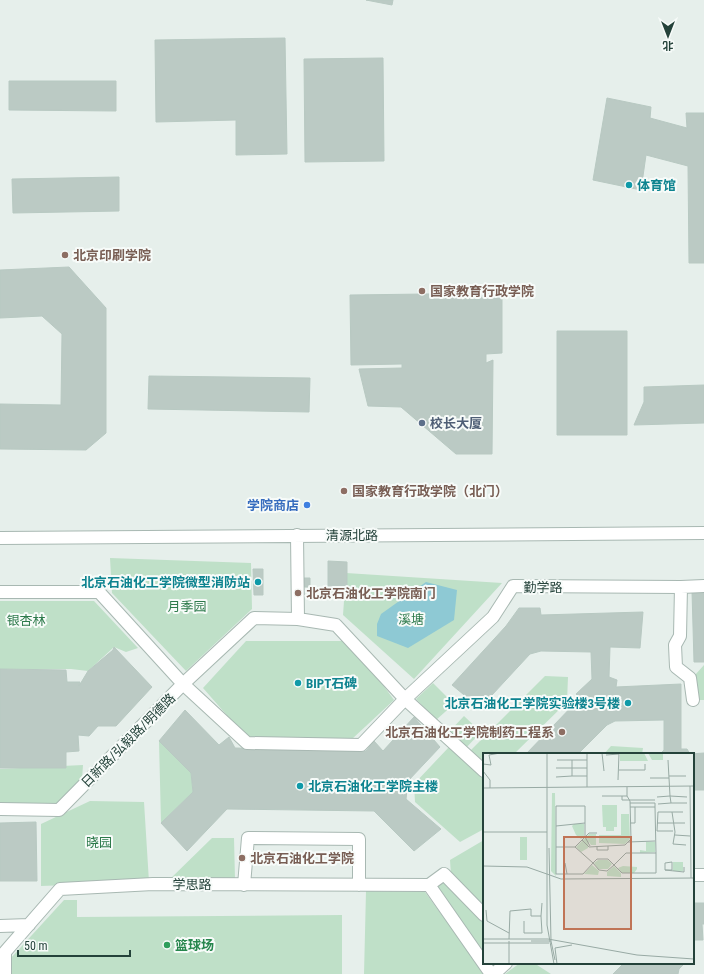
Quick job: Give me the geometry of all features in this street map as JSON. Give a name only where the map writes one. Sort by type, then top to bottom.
[{"type":"street","name":"清源北路","points":[[0,538],[704,532]]},
{"type":"street","points":[[297,536],[298,619]]},
{"type":"street","name":"勤学路","points":[[406,699],[493,617],[513,586],[681,587]]},
{"type":"street","points":[[693,700],[690,678],[676,667],[675,645],[680,636],[681,587],[704,586]]},
{"type":"street","name":"日新路/弘毅路/明德路","points":[[0,592],[98,592],[183,684],[59,810],[0,809]]},
{"type":"street","points":[[406,699],[361,745],[247,743],[183,684],[254,618],[298,619],[336,625],[406,699],[483,771]]},
{"type":"street","points":[[244,885],[248,838],[359,839],[359,885]]},
{"type":"street","points":[[483,914],[444,874],[429,885],[483,960]]},
{"type":"street","points":[[694,875],[704,874]]},
{"type":"street","name":"学思路","points":[[5,974],[5,952],[60,889],[153,884],[429,885]]},
{"type":"street","points":[[0,926],[29,925]]},
{"type":"street","points":[[486,964],[493,974],[505,964]]},
{"type":"green space","name":"月季园","points":[[110,558],[251,563],[252,609],[186,671],[112,593]]},
{"type":"green space","name":"溪塘","points":[[346,573],[502,583],[414,679],[343,615]]},
{"type":"green space","name":"银杏林","points":[[0,601],[94,601],[138,648],[126,652],[114,647],[88,671],[71,669],[0,669]]},
{"type":"green space","points":[[246,641],[351,641],[394,700],[352,739],[246,737],[203,688]]},
{"type":"green space","points":[[704,665],[704,700],[696,700],[695,675]]},
{"type":"green space","points":[[545,676],[568,677],[567,702],[515,753],[483,753],[483,765],[469,752]]},
{"type":"green space","points":[[433,683],[454,704],[436,720],[416,699]]},
{"type":"green space","points":[[464,716],[481,732],[465,749],[448,733]]},
{"type":"green space","points":[[159,741],[191,773],[193,792],[161,823]]},
{"type":"green space","points":[[611,746],[643,748],[642,753],[605,753]]},
{"type":"green space","points":[[449,747],[483,777],[483,830],[460,842],[415,802],[414,784]]},
{"type":"green space","points":[[83,765],[82,779],[57,805],[0,804],[0,769]]},
{"type":"green space","name":"晓园","points":[[90,801],[144,802],[149,882],[41,886],[41,824]]},
{"type":"green space","points":[[212,838],[234,838],[235,879],[169,880]]},
{"type":"green space","points":[[483,841],[483,907],[451,875],[450,860]]},
{"type":"green space","points":[[444,874],[483,914],[483,963],[429,885]]},
{"type":"green space","points":[[366,891],[425,892],[485,974],[364,974]]},
{"type":"green space","points":[[64,900],[77,900],[77,917],[342,915],[342,974],[10,974],[10,959]]},
{"type":"green space","points":[[484,964],[505,964],[494,974],[491,974]]},
{"type":"green space","points":[[519,964],[536,964],[551,974],[505,974]]},
{"type":"water","points":[[426,582],[457,590],[454,620],[408,648],[377,636],[377,624],[381,614]]},
{"type":"building","points":[[366,0],[393,0],[392,5]]},
{"type":"building","points":[[285,38],[287,154],[236,155],[236,120],[156,122],[155,40]]},
{"type":"building","points":[[383,58],[384,161],[305,162],[304,59]]},
{"type":"building","points":[[9,81],[116,81],[116,111],[9,110]]},
{"type":"building","name":"体育馆","points":[[607,98],[651,107],[650,118],[687,128],[686,113],[704,113],[704,263],[689,263],[688,166],[646,155],[641,190],[593,180]]},
{"type":"building","points":[[119,177],[119,211],[13,213],[12,179]]},
{"type":"building","points":[[69,267],[106,308],[106,433],[86,450],[0,449],[0,404],[61,405],[62,334],[42,316],[0,318],[0,270]]},
{"type":"building","points":[[502,293],[502,353],[486,354],[486,363],[493,360],[492,454],[456,454],[401,407],[368,406],[359,369],[402,368],[402,364],[351,365],[350,295]]},
{"type":"building","points":[[557,331],[627,331],[627,435],[557,435]]},
{"type":"building","points":[[149,376],[310,378],[309,412],[148,409]]},
{"type":"building","points":[[704,385],[704,423],[634,425],[644,402],[644,387]]},
{"type":"building","points":[[328,561],[347,562],[347,593],[328,593]]},
{"type":"building","name":"北京石油化工学院微型消防站","points":[[253,569],[263,569],[263,595],[254,595]]},
{"type":"building","points":[[302,578],[310,578],[310,587],[302,587]]},
{"type":"building","points":[[692,591],[704,591],[704,662],[694,662]]},
{"type":"building","name":"北京石油化工学院实验楼3号楼","points":[[519,608],[540,608],[541,615],[643,612],[640,648],[610,647],[609,677],[617,680],[616,687],[681,684],[681,749],[687,749],[689,753],[661,753],[664,750],[664,720],[615,721],[607,725],[579,753],[527,753],[580,698],[576,694],[592,679],[591,652],[541,651],[530,654],[480,708],[452,685],[506,626]]},
{"type":"building","points":[[114,647],[152,687],[116,726],[98,726],[89,736],[78,735],[79,751],[66,752],[66,768],[0,768],[0,669],[66,670],[67,682],[80,682],[79,686],[88,671],[113,650]]},
{"type":"building","name":"北京石油化工学院主楼","points":[[185,710],[219,745],[229,737],[235,748],[366,751],[374,741],[383,751],[414,717],[440,747],[408,781],[406,799],[441,829],[414,851],[374,811],[227,809],[187,851],[161,823],[193,792],[191,773],[159,741]]},
{"type":"building","points":[[704,753],[704,790],[694,790],[694,754]]},
{"type":"building","points":[[36,822],[37,881],[0,881],[0,823]]},
{"type":"building","points":[[694,903],[704,903],[704,924],[702,924],[703,940],[694,940]]},
{"type":"building","points":[[623,964],[684,964],[679,969],[678,974],[613,974]]},
{"type":"place","name":"体育馆","points":[[629,185]]},
{"type":"place","name":"北京印刷学院","points":[[65,255]]},
{"type":"place","name":"国家教育行政学院","points":[[422,291]]},
{"type":"place","name":"校长大厦","points":[[422,423]]},
{"type":"place","name":"国家教育行政学院（北门）","points":[[344,491]]},
{"type":"place","name":"学院商店","points":[[307,505]]},
{"type":"place","name":"北京石油化工学院微型消防站","points":[[258,582]]},
{"type":"place","name":"北京石油化工学院南门","points":[[298,593]]},
{"type":"place","name":"BIPT石碑","points":[[298,683]]},
{"type":"place","name":"北京石油化工学院实验楼3号楼","points":[[628,703]]},
{"type":"place","name":"北京石油化工学院制药工程系","points":[[562,732]]},
{"type":"place","name":"北京石油化工学院主楼","points":[[300,786]]},
{"type":"place","name":"北京石油化工学院","points":[[242,858]]},
{"type":"place","name":"篮球场","points":[[167,945]]}]
